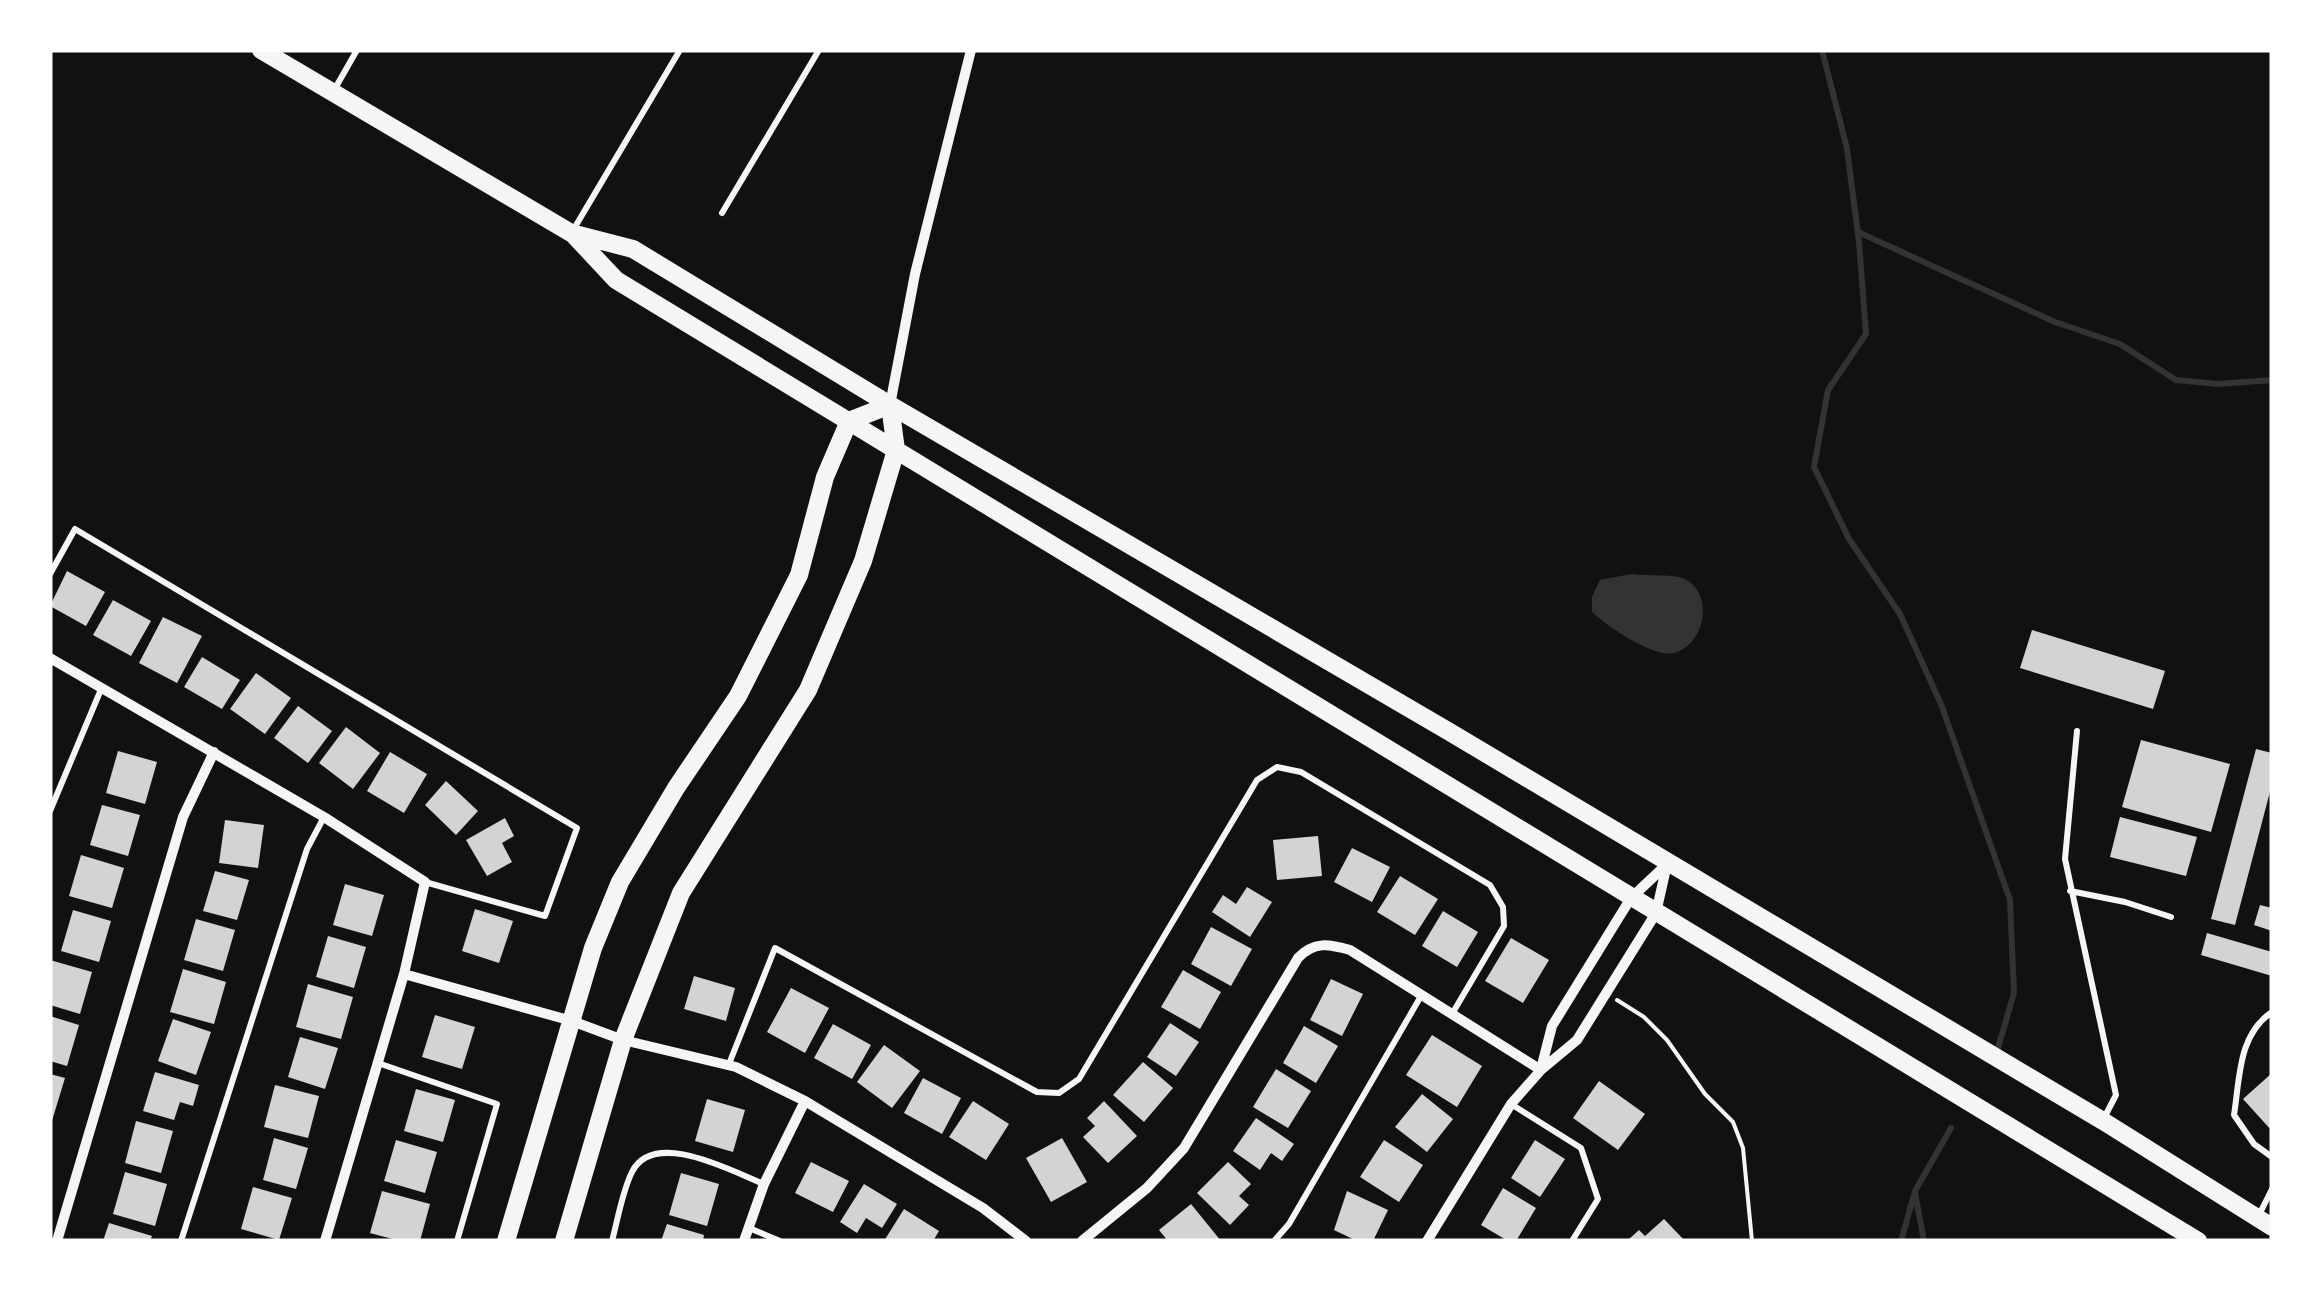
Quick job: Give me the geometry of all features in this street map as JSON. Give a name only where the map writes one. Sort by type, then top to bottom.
[{"type":"main road","points":[[261,50],[571,233],[616,280],[2198,1241]]},
{"type":"main road","points":[[571,233],[633,249],[890,405],[1448,730],[2265,1222]]},
{"type":"main road","points":[[506,1241],[593,948],[620,882],[676,788],[738,696],[799,576],[825,477],[849,421],[890,405]]},
{"type":"main road","points":[[564,1241],[623,1040],[681,893],[808,690],[863,561],[896,450],[890,405]]},
{"type":"street","points":[[890,405],[914,274],[971,50]]},
{"type":"street","points":[[50,658],[324,816],[425,882],[404,974],[326,1241]]},
{"type":"street","points":[[57,1241],[183,817],[214,752]]},
{"type":"street","points":[[1541,1070],[1552,1026],[1631,898],[1668,864]]},
{"type":"street","points":[[1427,1241],[1512,1104],[1541,1070],[1577,1040],[1656,913],[1668,864]]},
{"type":"street","points":[[1082,1241],[1147,1188],[1184,1148],[1298,958],[1309,947],[1329,944],[1350,950],[1541,1070]]},
{"type":"street","points":[[404,974],[572,1021],[623,1040],[728,1065],[804,1100],[983,1208],[1026,1241]]},
{"type":"street","points":[[744,1241],[764,1184],[804,1100]]},
{"type":"lane","points":[[333,92],[357,50]]},
{"type":"lane","points":[[571,233],[682,50]]},
{"type":"lane","points":[[722,213],[819,50]]},
{"type":"lane","points":[[50,574],[75,529],[577,828],[544,916],[425,882]]},
{"type":"lane","points":[[50,811],[102,686]]},
{"type":"lane","points":[[2077,732],[2065,859],[2116,1095],[2103,1121]]},
{"type":"lane","points":[[728,1065],[775,948],[1038,1092],[1058,1093],[1079,1079],[1257,780],[1277,768],[1302,772],[1490,884],[1503,907],[1504,926],[1452,1014]]},
{"type":"lane","points":[[182,1241],[308,848],[324,816]]},
{"type":"lane","points":[[2070,891],[2126,902],[2172,918]]},
{"type":"lane","points":[[1274,1241],[1289,1224],[1422,995]]},
{"type":"lane","points":[[2272,1012],[2258,1021],[2247,1038],[2234,1115],[2254,1144],[2272,1158]]},
{"type":"lane","points":[[378,1063],[497,1104],[457,1241]]},
{"type":"lane","points":[[1512,1104],[1581,1148],[1598,1200],[1572,1241]]},
{"type":"lane","points":[[612,1241],[632,1172],[651,1156],[680,1151],[764,1184]]},
{"type":"lane","points":[[2265,1222],[2272,1189]]},
{"type":"lane","points":[[748,1227],[780,1241]]},
{"type":"path","points":[[1625,988],[1616,1002],[1644,1017],[1667,1040],[1705,1094],[1733,1122],[1742,1148],[1752,1241]]},
{"type":"shaded area","points":[[1631,574],[1681,577],[1694,586],[1703,607],[1702,619],[1685,648],[1674,653],[1654,651],[1592,612],[1592,597],[1600,580]]},
{"type":"building","points":[[67,571],[105,592],[86,626],[50,606]]},
{"type":"building","points":[[113,600],[151,621],[131,656],[93,635]]},
{"type":"building","points":[[163,617],[202,636],[177,683],[139,663]]},
{"type":"building","points":[[2032,630],[2165,671],[2153,709],[2020,668]]},
{"type":"building","points":[[202,657],[240,680],[222,709],[184,687]]},
{"type":"building","points":[[256,673],[291,698],[265,734],[230,709]]},
{"type":"building","points":[[298,706],[332,731],[308,763],[274,738]]},
{"type":"building","points":[[346,727],[380,753],[353,789],[319,763]]},
{"type":"building","points":[[2141,740],[2230,764],[2211,832],[2122,807]]},
{"type":"building","points":[[2256,749],[2272,753],[2272,784],[2235,925],[2211,919]]},
{"type":"building","points":[[118,751],[157,762],[145,804],[106,793]]},
{"type":"building","points":[[390,752],[427,774],[404,813],[367,791]]},
{"type":"building","points":[[446,781],[478,811],[456,835],[425,805]]},
{"type":"building","points":[[102,805],[140,815],[128,856],[90,845]]},
{"type":"building","points":[[2120,817],[2197,837],[2186,876],[2110,857]]},
{"type":"building","points":[[505,818],[514,836],[502,843],[512,862],[487,876],[466,840]]},
{"type":"building","points":[[225,820],[264,825],[258,868],[219,863]]},
{"type":"building","points":[[1318,836],[1322,876],[1277,880],[1273,840]]},
{"type":"building","points":[[1352,848],[1390,867],[1372,902],[1334,882]]},
{"type":"building","points":[[81,855],[124,868],[112,908],[69,896]]},
{"type":"building","points":[[215,871],[249,880],[237,920],[203,911]]},
{"type":"building","points":[[1400,876],[1438,899],[1415,935],[1377,912]]},
{"type":"building","points":[[345,884],[384,895],[372,936],[333,925]]},
{"type":"building","points":[[1247,887],[1272,902],[1250,937],[1212,912],[1223,895],[1236,904]]},
{"type":"building","points":[[2260,905],[2272,908],[2272,931],[2254,925]]},
{"type":"building","points":[[475,909],[513,921],[499,963],[462,951]]},
{"type":"building","points":[[73,910],[111,921],[99,962],[61,951]]},
{"type":"building","points":[[1443,911],[1478,932],[1457,967],[1422,946]]},
{"type":"building","points":[[196,919],[235,930],[223,971],[184,960]]},
{"type":"building","points":[[1211,927],[1252,949],[1231,986],[1191,964]]},
{"type":"building","points":[[2207,933],[2272,952],[2272,976],[2201,955]]},
{"type":"building","points":[[328,936],[366,947],[354,988],[316,977]]},
{"type":"building","points":[[1511,938],[1549,960],[1523,1003],[1485,981]]},
{"type":"building","points":[[50,960],[92,972],[80,1014],[50,1005]]},
{"type":"building","points":[[183,969],[226,982],[214,1024],[170,1012]]},
{"type":"building","points":[[1183,970],[1221,992],[1200,1029],[1161,1007]]},
{"type":"building","points":[[694,976],[735,988],[726,1021],[684,1009]]},
{"type":"building","points":[[1331,979],[1363,994],[1342,1036],[1310,1020]]},
{"type":"building","points":[[308,984],[353,997],[341,1039],[296,1027]]},
{"type":"building","points":[[791,988],[829,1008],[805,1053],[767,1032]]},
{"type":"building","points":[[435,1015],[475,1027],[462,1069],[422,1057]]},
{"type":"building","points":[[50,1016],[79,1025],[67,1066],[50,1061]]},
{"type":"building","points":[[173,1019],[211,1032],[196,1075],[158,1061]]},
{"type":"building","points":[[1170,1023],[1199,1042],[1176,1076],[1147,1057]]},
{"type":"building","points":[[833,1024],[871,1045],[852,1079],[814,1058]]},
{"type":"building","points":[[1304,1026],[1338,1046],[1316,1083],[1283,1063]]},
{"type":"building","points":[[1432,1035],[1482,1066],[1457,1107],[1406,1075]]},
{"type":"building","points":[[300,1037],[338,1048],[325,1089],[288,1077]]},
{"type":"building","points":[[884,1045],[920,1071],[892,1108],[857,1082]]},
{"type":"building","points":[[1143,1062],[1173,1088],[1144,1122],[1113,1095]]},
{"type":"building","points":[[1276,1069],[1311,1091],[1288,1128],[1253,1107]]},
{"type":"building","points":[[155,1072],[199,1085],[193,1106],[180,1102],[174,1120],[143,1111]]},
{"type":"building","points":[[2272,1073],[2272,1131],[2243,1099]]},
{"type":"building","points":[[50,1074],[65,1078],[51,1124],[50,1124]]},
{"type":"building","points":[[923,1078],[961,1098],[942,1134],[904,1113]]},
{"type":"building","points":[[1599,1081],[1645,1114],[1618,1150],[1573,1118]]},
{"type":"building","points":[[275,1085],[319,1096],[308,1138],[264,1127]]},
{"type":"building","points":[[416,1089],[455,1100],[443,1142],[404,1131]]},
{"type":"building","points":[[1422,1094],[1453,1119],[1427,1152],[1395,1127]]},
{"type":"building","points":[[707,1099],[745,1110],[733,1152],[695,1141]]},
{"type":"building","points":[[973,1101],[1009,1124],[986,1160],[949,1137]]},
{"type":"building","points":[[1104,1101],[1137,1136],[1108,1163],[1083,1137],[1095,1126],[1087,1118]]},
{"type":"building","points":[[1256,1118],[1294,1144],[1282,1161],[1271,1153],[1260,1170],[1233,1151]]},
{"type":"building","points":[[136,1121],[173,1131],[161,1173],[125,1163]]},
{"type":"building","points":[[274,1138],[308,1148],[296,1189],[263,1180]]},
{"type":"building","points":[[1062,1138],[1087,1182],[1051,1202],[1026,1158]]},
{"type":"building","points":[[396,1140],[437,1152],[425,1193],[384,1181]]},
{"type":"building","points":[[1384,1140],[1423,1165],[1399,1202],[1360,1177]]},
{"type":"building","points":[[1535,1140],[1565,1159],[1540,1197],[1511,1178]]},
{"type":"building","points":[[811,1162],[849,1181],[833,1212],[795,1193]]},
{"type":"building","points":[[1228,1162],[1251,1184],[1239,1196],[1249,1205],[1230,1225],[1197,1193]]},
{"type":"building","points":[[125,1172],[167,1184],[155,1226],[113,1214]]},
{"type":"building","points":[[681,1173],[719,1184],[707,1226],[669,1215]]},
{"type":"building","points":[[864,1184],[897,1204],[882,1228],[866,1218],[857,1233],[840,1222]]},
{"type":"building","points":[[253,1187],[292,1198],[279,1240],[241,1229]]},
{"type":"building","points":[[1503,1188],[1536,1208],[1516,1241],[1508,1241],[1481,1225]]},
{"type":"building","points":[[382,1191],[430,1204],[420,1241],[400,1241],[370,1233]]},
{"type":"building","points":[[1347,1191],[1388,1210],[1373,1241],[1357,1241],[1334,1230]]},
{"type":"building","points":[[1191,1204],[1221,1241],[1168,1241],[1159,1230]]},
{"type":"building","points":[[904,1209],[939,1231],[933,1241],[884,1241]]},
{"type":"building","points":[[1664,1219],[1685,1241],[1627,1241],[1639,1230],[1645,1236]]},
{"type":"building","points":[[109,1223],[152,1236],[150,1241],[103,1241]]},
{"type":"building","points":[[667,1224],[704,1235],[703,1241],[661,1241]]},
{"type":"waterway","points":[[1822,50],[1847,149],[1866,334],[1828,390],[1814,467],[1849,539],[1900,614],[1941,704],[2010,900],[2014,993],[1998,1048]]},
{"type":"waterway","points":[[1858,232],[2055,322],[2120,344],[2176,380],[2218,384],[2272,380]]},
{"type":"waterway","points":[[1901,1241],[1915,1191],[1951,1128]]},
{"type":"waterway","points":[[1915,1193],[1924,1241]]}]
